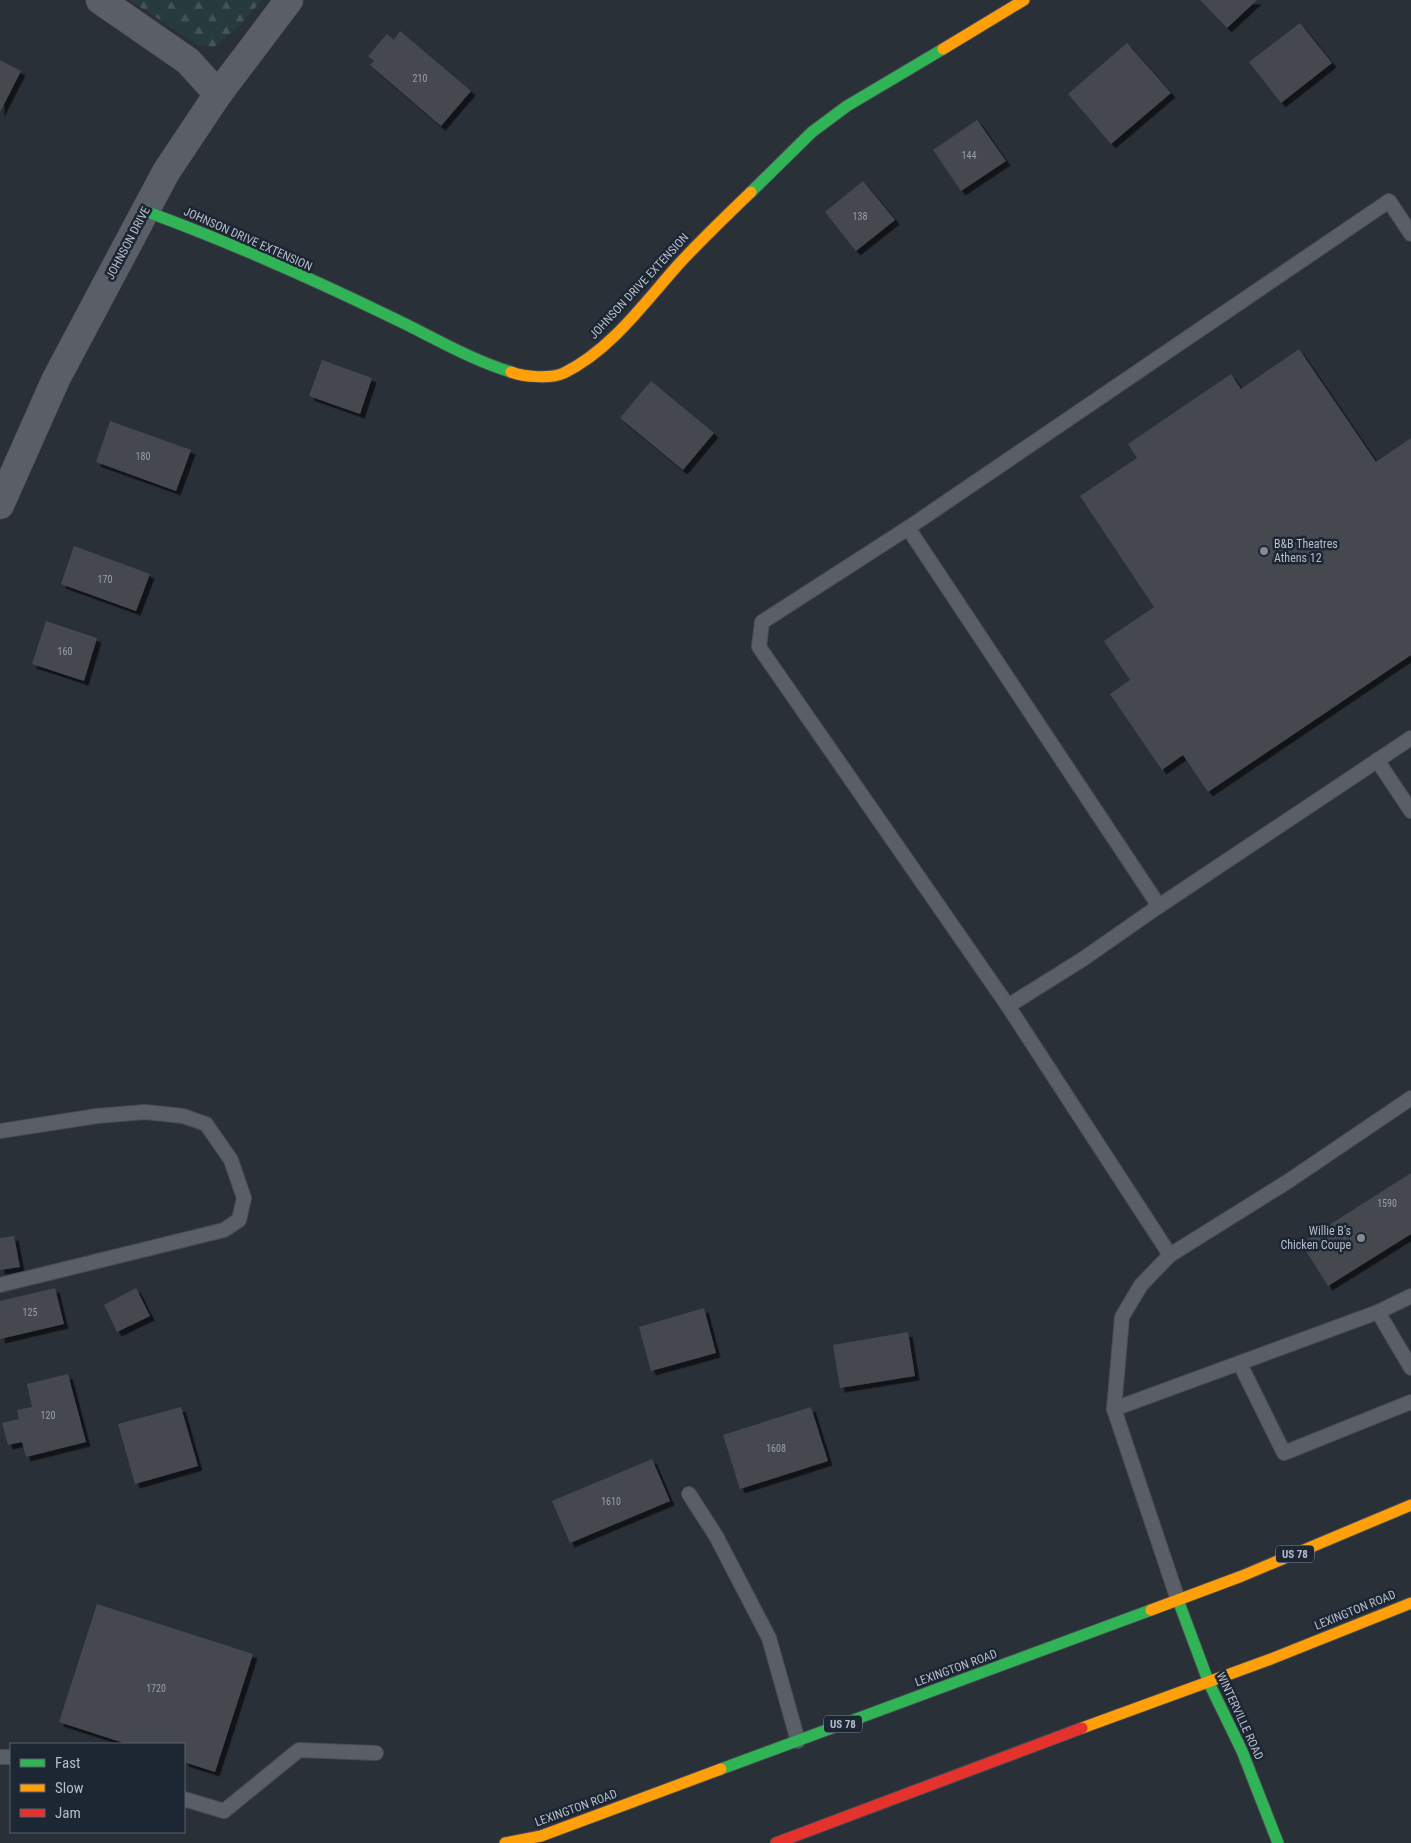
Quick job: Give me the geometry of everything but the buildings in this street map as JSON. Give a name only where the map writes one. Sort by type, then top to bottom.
[{"type":"main road","name":"JOHNSON DRIVE EXTENSION","points":[[145,211],[204,233],[392,318],[479,362],[516,374],[544,376],[562,374],[588,358],[616,334],[699,242],[812,132],[847,106],[1024,0]]},
{"type":"main road","name":"LEXINGTON ROAD","points":[[505,1843],[541,1836],[1178,1600],[1242,1576],[1411,1505]]},
{"type":"main road","name":"WINTERVILLE ROAD","points":[[1178,1600],[1209,1682],[1242,1751],[1278,1843]]},
{"type":"main road","name":"LEXINGTON ROAD","points":[[776,1843],[1154,1700],[1209,1682],[1411,1603]]},
{"type":"street","points":[[100,0],[188,61],[218,94]]},
{"type":"street","name":"JOHNSON DRIVE","points":[[0,505],[56,380],[166,172],[218,94],[289,0]]},
{"type":"lane","points":[[1170,1255],[1008,1006],[759,647],[762,622],[908,528],[1389,201],[1411,234]]},
{"type":"lane","points":[[908,528],[1159,906]]},
{"type":"lane","points":[[1008,1006],[1411,738]]},
{"type":"lane","points":[[1378,760],[1411,811]]},
{"type":"lane","points":[[1178,1600],[1114,1409],[1122,1317],[1141,1285],[1170,1255],[1294,1177],[1411,1098]]},
{"type":"lane","points":[[0,1131],[98,1116],[145,1112],[182,1116],[206,1124],[231,1160],[244,1198],[239,1220],[224,1230],[0,1285]]},
{"type":"lane","points":[[1114,1409],[1378,1312],[1411,1296]]},
{"type":"lane","points":[[1378,1312],[1411,1368]]},
{"type":"lane","points":[[1240,1364],[1284,1453],[1411,1402]]},
{"type":"lane","points":[[689,1494],[716,1536],[769,1638],[798,1740]]},
{"type":"lane","points":[[185,1799],[224,1811],[299,1750],[376,1753]]},
{"type":"green space","points":[[130,0],[262,0],[237,28],[214,47],[198,45]]},
{"type":"traffic: fast","points":[[751,192],[812,132],[847,106],[943,49]]},
{"type":"traffic: fast","points":[[145,211],[208,235],[302,275],[466,354],[511,372]]},
{"type":"traffic: fast","points":[[1178,1600],[1209,1683],[1242,1751],[1278,1843]]},
{"type":"traffic: fast","points":[[721,1769],[1151,1610]]},
{"type":"traffic: slow","points":[[943,49],[1024,0]]},
{"type":"traffic: slow","points":[[511,372],[538,377],[559,375],[597,352],[626,325],[696,246],[751,192]]},
{"type":"traffic: slow","points":[[1151,1610],[1242,1576],[1411,1505]]},
{"type":"traffic: slow","points":[[1082,1728],[1271,1659],[1411,1603]]},
{"type":"traffic: slow","points":[[505,1843],[541,1836],[721,1769]]},
{"type":"traffic: jam","points":[[776,1843],[1082,1728]]},
{"type":"place","name":"B&B Theatres Athens 12","points":[[1264,551]]},
{"type":"place","name":"Willie B's Chicken Coupe","points":[[1361,1238]]}]
